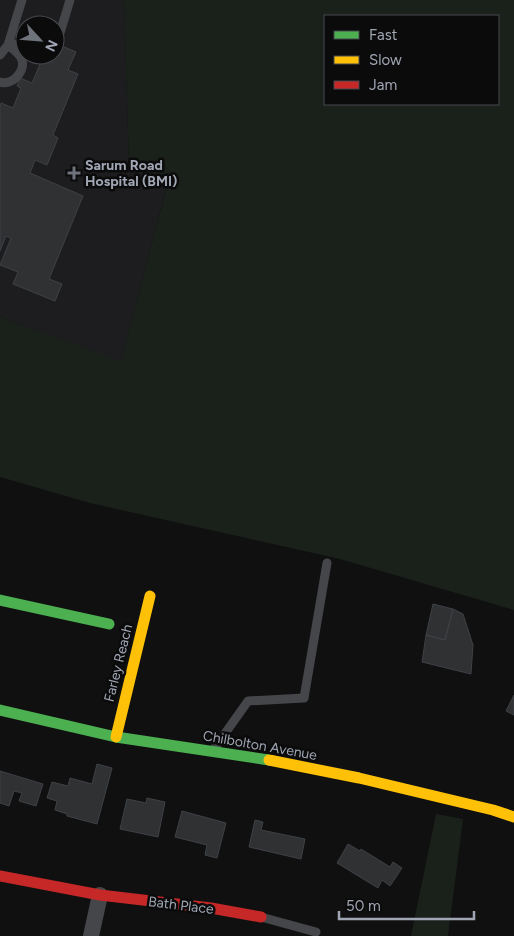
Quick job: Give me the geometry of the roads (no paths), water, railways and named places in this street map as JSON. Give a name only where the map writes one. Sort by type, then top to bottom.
[{"type":"street","name":"Farley Reach","points":[[116,737],[150,596]]},
{"type":"street","points":[[0,600],[109,624]]},
{"type":"street","name":"Chilbolton Avenue","points":[[0,710],[116,737],[270,760],[359,778],[493,810],[514,817]]},
{"type":"street","name":"Bath Place","points":[[0,876],[100,895],[211,908],[261,917]]},
{"type":"street","points":[[91,936],[100,895]]},
{"type":"lane","points":[[0,55],[8,44],[22,0]]},
{"type":"lane","points":[[65,16],[70,0]]},
{"type":"lane","points":[[8,44],[15,44]]},
{"type":"lane","points":[[0,82],[4,84],[11,82],[22,67],[20,56],[8,44]]},
{"type":"lane","points":[[213,751],[248,701],[304,698],[327,563]]},
{"type":"lane","points":[[261,917],[316,932]]},
{"type":"place","name":"Sarum Road Hospital (BMI)","points":[[74,173]]}]
